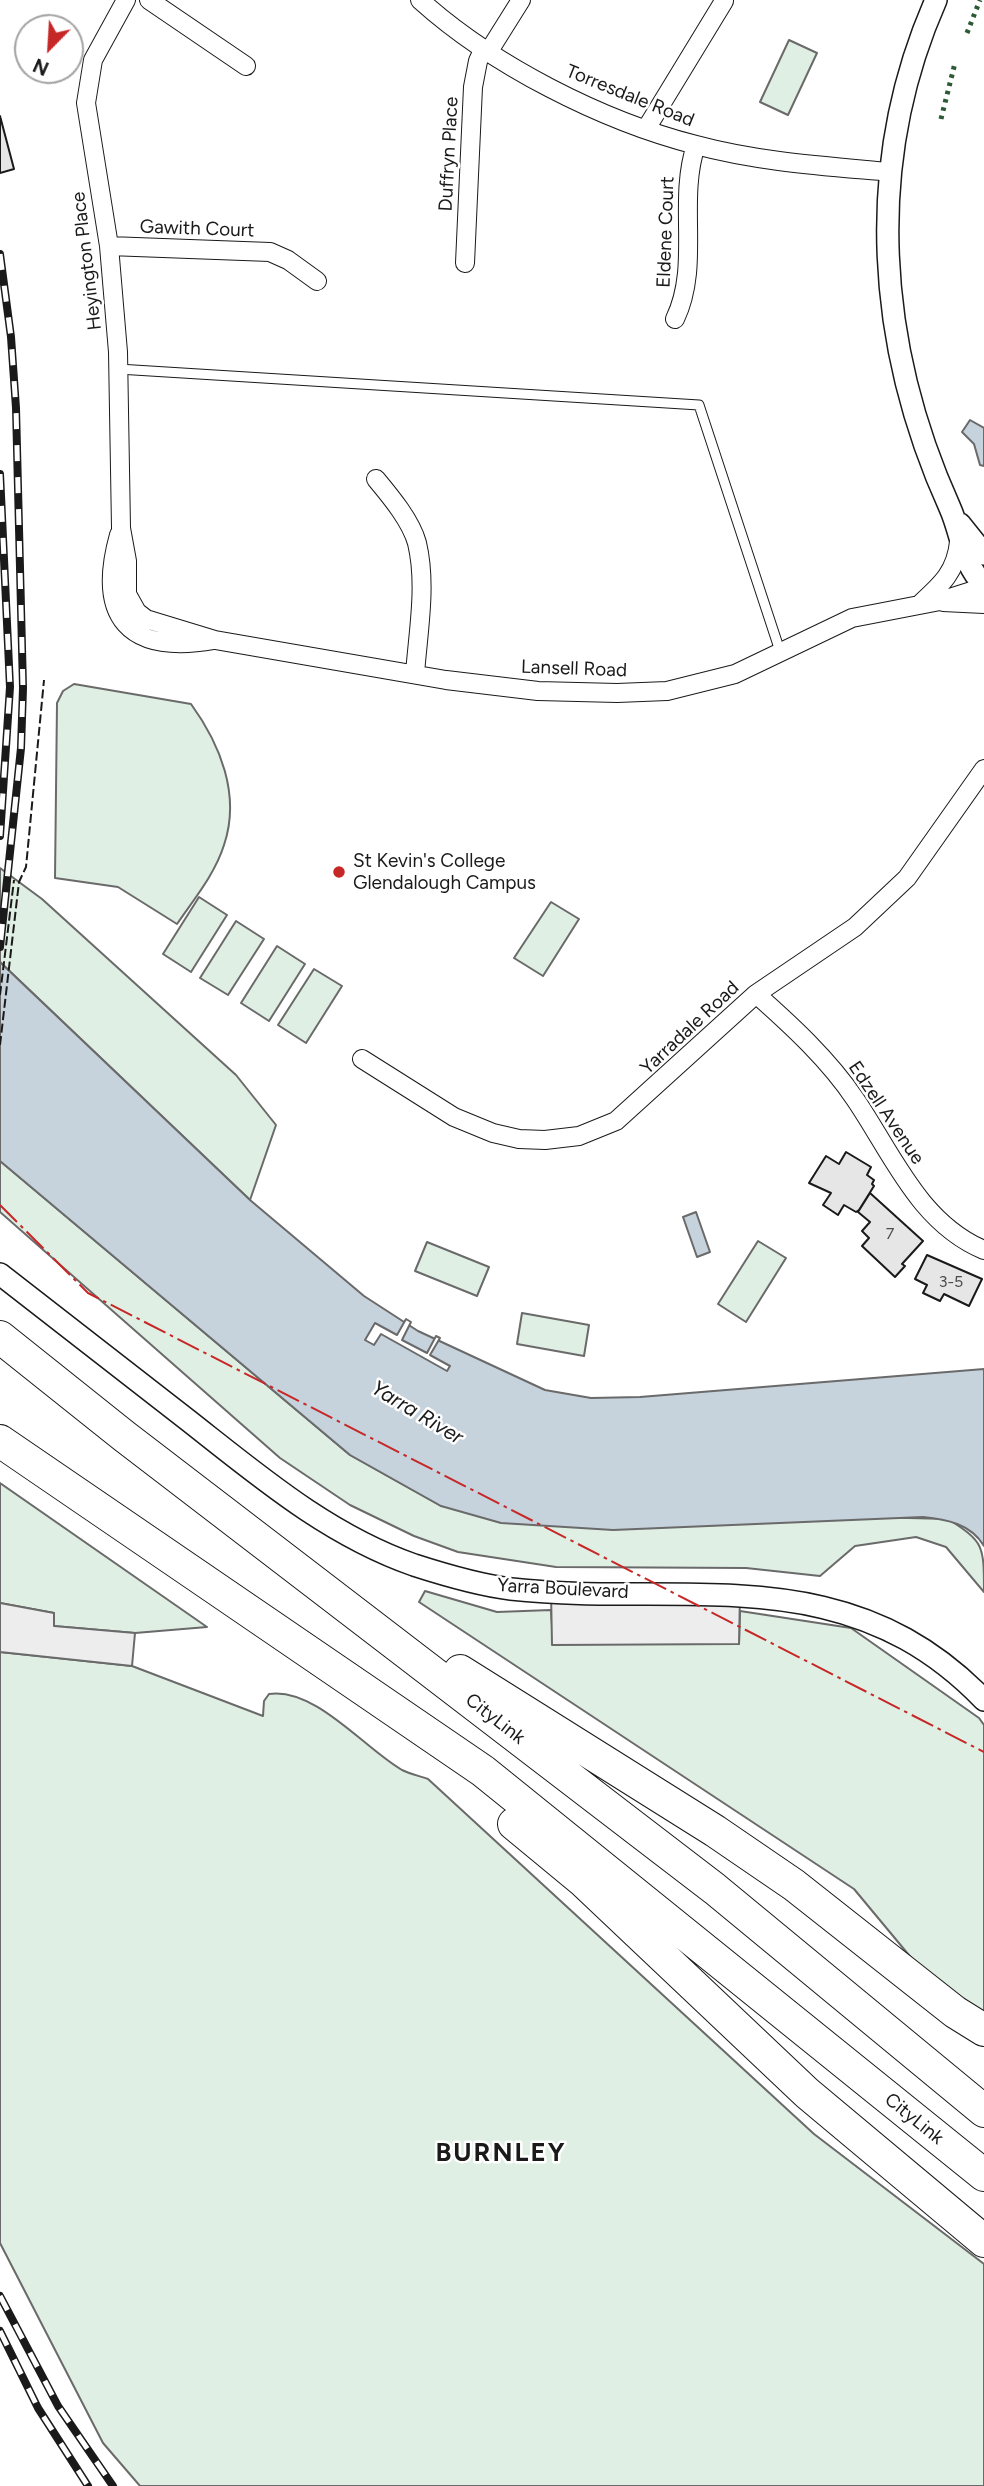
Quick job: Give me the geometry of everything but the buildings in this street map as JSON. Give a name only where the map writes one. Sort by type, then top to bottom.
[{"type":"highway","name":"CityLink","points":[[0,1337],[715,1889],[984,2111]]},
{"type":"highway","name":"CityLink","points":[[0,1441],[174,1557],[483,1771],[984,2175]]},
{"type":"highway","points":[[174,1557],[478,1793],[583,1881],[816,2100],[984,2241]]},
{"type":"highway","points":[[338,1599],[534,1715],[715,1830],[794,1885],[955,2012],[984,2030]]},
{"type":"street","name":"Heyington Place","points":[[122,606],[111,584],[112,560],[121,528],[118,369],[109,246],[86,103],[88,82],[100,42],[126,0]]},
{"type":"street","points":[[149,0],[246,66]]},
{"type":"street","name":"Torresdale Road","points":[[420,0],[487,49],[588,105],[646,129],[696,145],[777,161],[890,172]]},
{"type":"street","name":"Duffryn Place","points":[[465,263],[473,87],[478,61],[521,0]]},
{"type":"street","points":[[936,0],[906,90],[890,172],[886,261],[896,342],[914,413],[952,514],[959,542],[972,571],[984,586],[984,593]]},
{"type":"street","points":[[646,129],[724,1]]},
{"type":"street","name":"Eldene Court","points":[[674,319],[685,298],[686,185],[696,145]]},
{"type":"street","name":"Gawith Court","points":[[109,246],[270,252],[288,260],[317,281]]},
{"type":"street","points":[[376,479],[416,541],[420,608],[415,674]]},
{"type":"street","points":[[952,514],[984,554]]},
{"type":"street","points":[[920,604],[948,579],[956,565],[959,542]]},
{"type":"street","name":"Lansell Road","points":[[122,606],[155,623],[185,629],[215,640],[415,674],[538,691],[667,691],[735,674],[852,618],[940,601],[984,586]]},
{"type":"street","name":"Lansell Road","points":[[940,601],[984,604]]},
{"type":"street","name":"Yarradale Road","points":[[362,1059],[454,1117],[474,1127],[519,1139],[579,1136],[617,1121],[756,995],[855,927],[907,878],[984,769]]},
{"type":"street","name":"Edzell Avenue","points":[[756,995],[784,1019],[843,1083],[911,1189],[933,1214],[958,1236],[984,1250]]},
{"type":"street","name":"Yarra Boulevard","points":[[0,1274],[290,1500],[382,1552],[438,1573],[509,1589],[740,1594],[830,1608],[877,1624],[918,1645],[950,1668],[984,1700]]},
{"type":"lane","points":[[118,369],[699,405],[780,651]]},
{"type":"green space","points":[[789,40],[817,53],[788,115],[760,102]]},
{"type":"green space","points":[[74,684],[191,704],[219,753],[229,789],[229,826],[215,866],[177,924],[118,887],[55,878],[57,703],[63,691]]},
{"type":"green space","points":[[0,868],[42,899],[236,1075],[276,1125],[250,1200],[0,962]]},
{"type":"green space","points":[[199,897],[227,915],[191,972],[163,954]]},
{"type":"green space","points":[[551,902],[579,919],[543,976],[514,958]]},
{"type":"green space","points":[[236,921],[264,939],[228,995],[200,978]]},
{"type":"green space","points":[[277,946],[305,964],[269,1021],[241,1003]]},
{"type":"green space","points":[[314,969],[342,986],[306,1043],[278,1025]]},
{"type":"green space","points":[[0,1161],[350,1455],[441,1506],[948,1519],[980,1546],[984,1592],[946,1547],[916,1537],[855,1546],[820,1576],[746,1568],[556,1567],[458,1552],[414,1536],[350,1505],[280,1458],[0,1212]]},
{"type":"green space","points":[[758,1241],[786,1258],[746,1322],[718,1304]]},
{"type":"green space","points":[[427,1242],[489,1267],[477,1296],[415,1271]]},
{"type":"green space","points":[[522,1313],[589,1325],[584,1356],[517,1344]]},
{"type":"green space","points":[[0,1483],[207,1627],[135,1633],[53,1626],[54,1613],[0,1603]]},
{"type":"green space","points":[[425,1591],[497,1612],[551,1610],[552,1626],[739,1644],[740,1611],[851,1628],[979,1718],[984,1725],[984,2021],[923,1972],[854,1889],[419,1602]]},
{"type":"green space","points":[[0,1652],[132,1666],[263,1716],[264,1701],[269,1694],[286,1694],[322,1709],[402,1770],[428,1779],[814,2134],[984,2264],[984,2486],[140,2486],[103,2443],[0,2243]]},
{"type":"shaded area","points":[[551,1592],[740,1594],[739,1644],[552,1645]]},
{"type":"shaded area","points":[[0,1603],[54,1613],[54,1626],[135,1633],[132,1666],[0,1652]]},
{"type":"water","points":[[970,420],[984,428],[984,466],[980,465],[974,444],[962,432]]},
{"type":"water","name":"Yarra River","points":[[0,962],[250,1200],[364,1296],[418,1331],[545,1390],[591,1398],[640,1397],[984,1369],[984,1546],[965,1528],[949,1521],[923,1517],[613,1530],[501,1523],[441,1506],[350,1455],[0,1161]]},
{"type":"water","points":[[696,1212],[710,1252],[697,1257],[683,1217]]},
{"type":"pier","points":[[406,1319],[411,1322],[402,1340],[427,1353],[436,1336],[440,1338],[430,1355],[450,1366],[447,1371],[381,1334],[374,1345],[365,1340],[375,1323],[397,1335]]},
{"type":"railway","points":[[0,254],[11,337],[16,408],[23,688],[21,748],[0,947]]},
{"type":"railway","points":[[0,474],[10,687],[0,836]]},
{"type":"railway","points":[[0,2296],[58,2406],[113,2486]]},
{"type":"railway","points":[[0,2331],[38,2408],[88,2486]]},
{"type":"hedge","points":[[967,33],[980,0]]},
{"type":"hedge","points":[[941,119],[955,63]]},
{"type":"fence","points":[[0,1045],[19,882],[26,867],[44,680]]},
{"type":"fence","points":[[0,995],[14,880]]},
{"type":"power","points":[[0,1205],[88,1293],[984,1752]]},
{"type":"place","name":"St Kevin's College Glendalough Campus","points":[[339,872]]},
{"type":"district","name":"BURNLEY","points":[[501,2153]]}]
